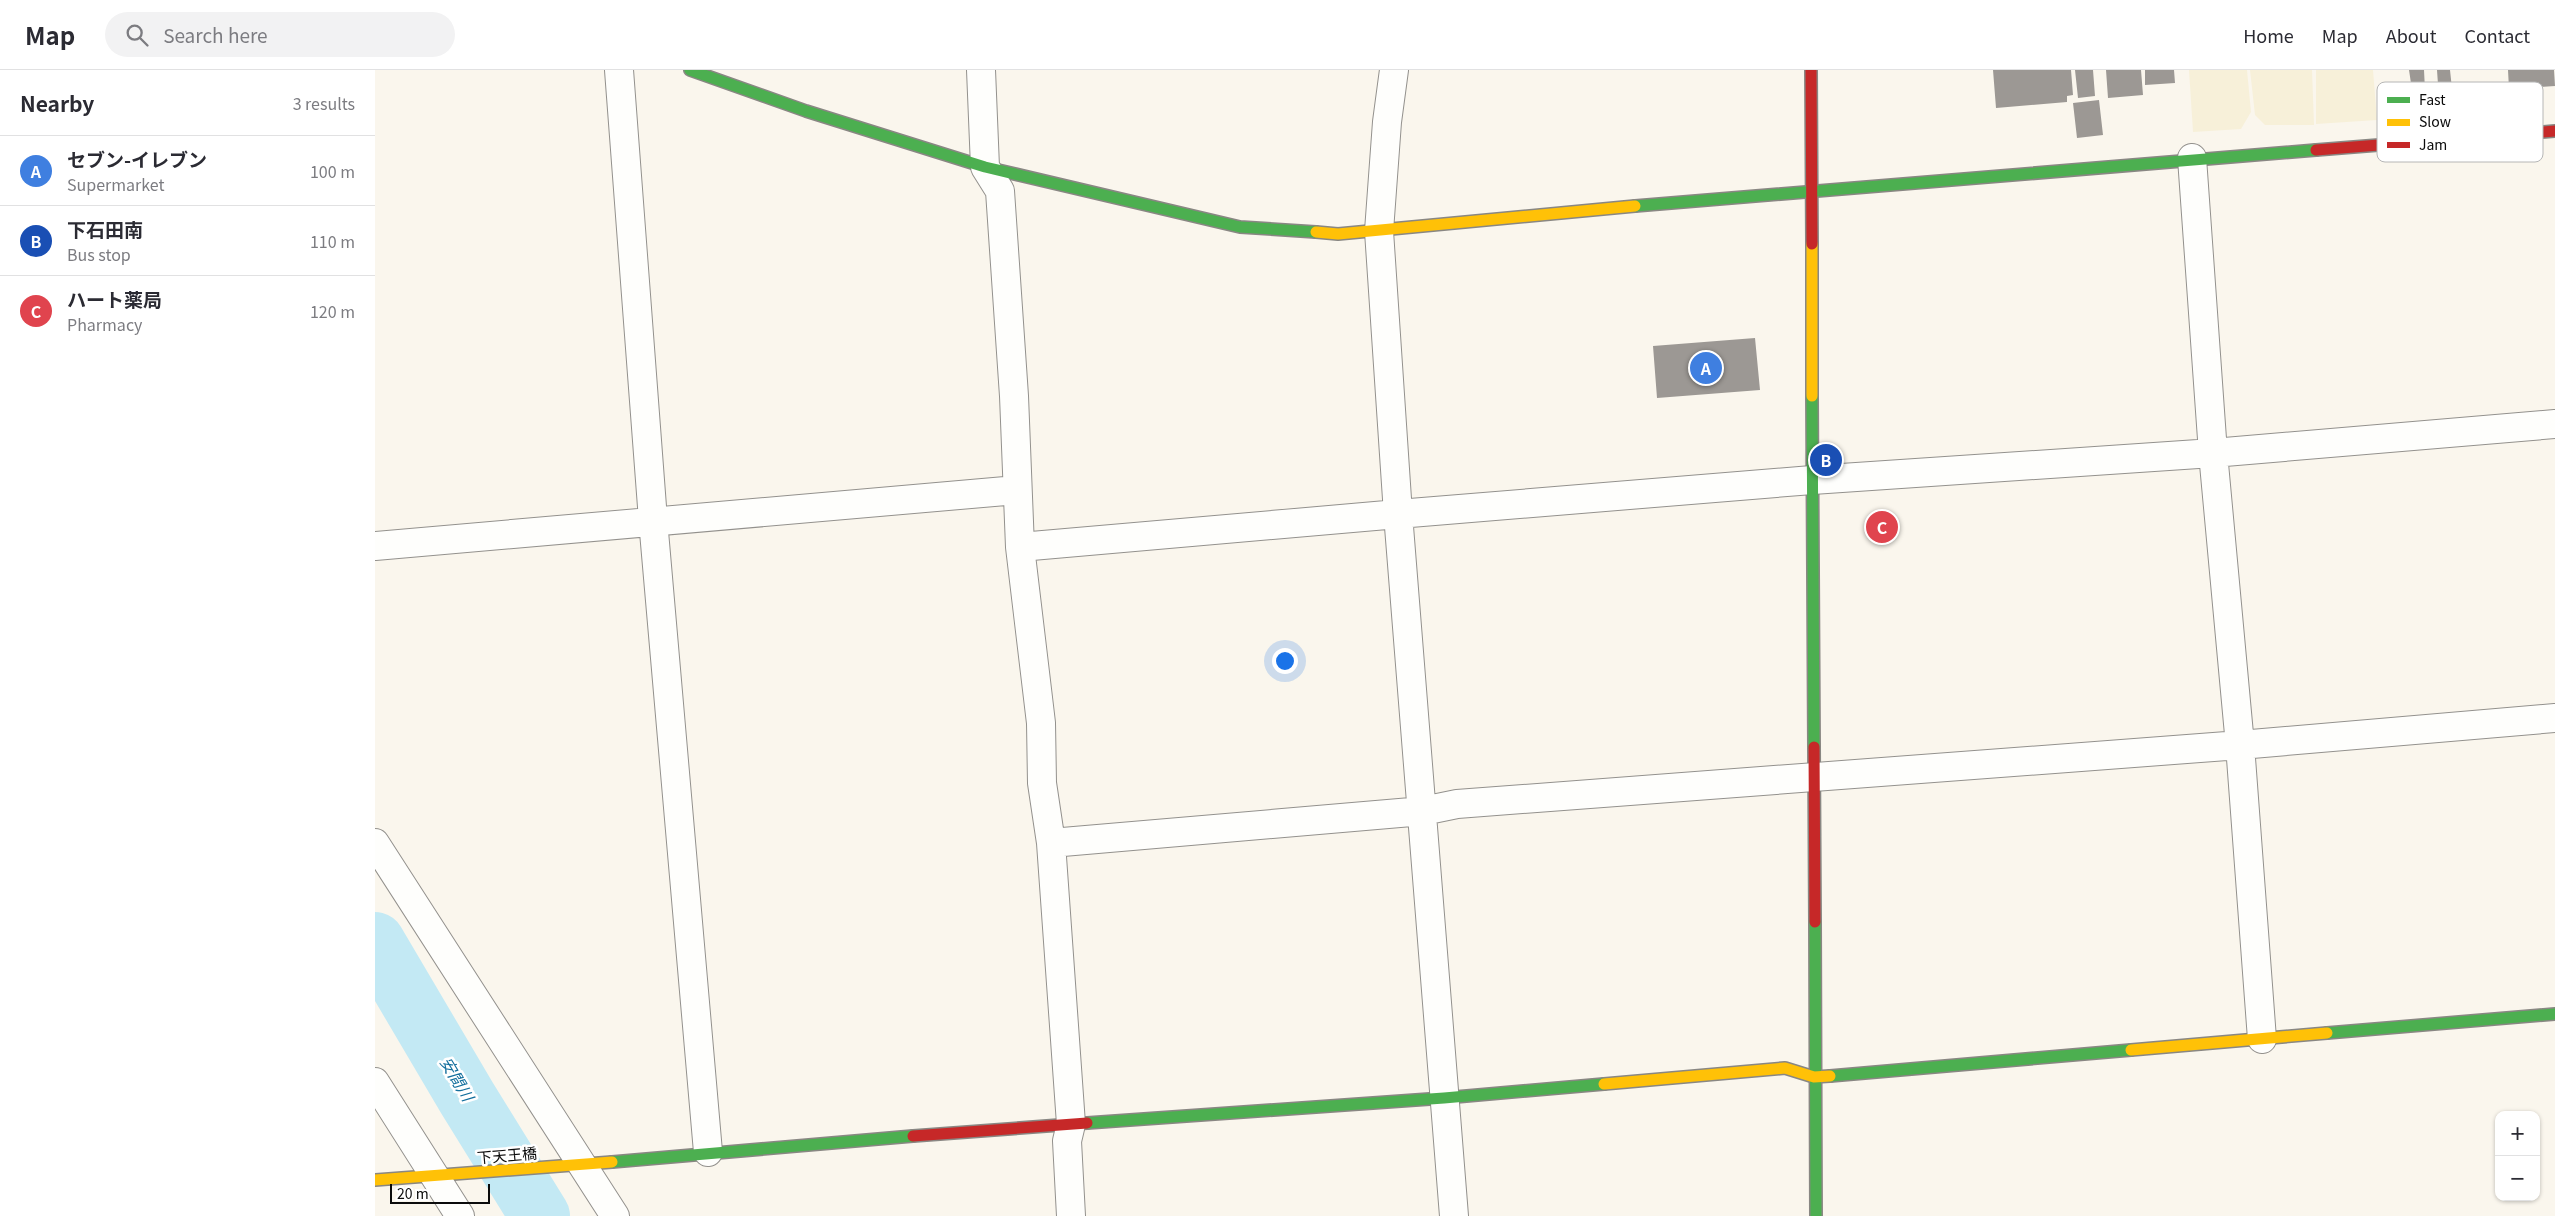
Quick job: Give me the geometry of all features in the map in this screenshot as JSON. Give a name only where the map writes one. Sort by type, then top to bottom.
[{"type":"street","points":[[619,70],[653,520],[708,1152]]},
{"type":"street","points":[[690,70],[806,111],[985,167],[1240,227],[1338,234],[1379,232],[1811,190],[2377,144]]},
{"type":"street","points":[[981,70],[985,167],[1000,191],[1014,396],[1021,547],[1041,723],[1042,782],[1051,843],[1071,1124],[1067,1141],[1071,1216]]},
{"type":"street","points":[[1394,70],[1387,122],[1379,232],[1398,514],[1454,1216]]},
{"type":"street","points":[[1811,70],[1816,1216]]},
{"type":"street","points":[[2192,158],[2213,454],[2240,745],[2262,1039]]},
{"type":"street","points":[[1021,547],[1812,480],[2213,454],[2555,424]]},
{"type":"street","points":[[375,546],[653,520],[1017,490]]},
{"type":"street","points":[[1051,843],[1423,811],[1457,804],[2240,745],[2555,718]]},
{"type":"street","points":[[375,843],[579,1166],[615,1216]]},
{"type":"street","points":[[1814,1076],[2555,1014]]},
{"type":"street","name":"下天王橋","points":[[375,1180],[579,1166],[708,1152],[1071,1124],[1444,1098],[1785,1068],[1814,1076]]},
{"type":"street","points":[[375,1082],[439,1177],[460,1216]]},
{"type":"shaded area","points":[[2189,70],[2247,70],[2251,112],[2241,129],[2193,132]]},
{"type":"shaded area","points":[[2250,70],[2312,70],[2314,125],[2265,125],[2255,115]]},
{"type":"shaded area","points":[[2316,70],[2373,70],[2377,120],[2316,124]]},
{"type":"building","points":[[1993,70],[2071,70],[2073,95],[2067,96],[2067,102],[1996,108]]},
{"type":"building","points":[[2075,70],[2093,70],[2095,96],[2078,98]]},
{"type":"building","points":[[2106,70],[2141,70],[2143,95],[2108,98]]},
{"type":"building","points":[[2145,70],[2174,70],[2175,83],[2145,85]]},
{"type":"building","points":[[2409,70],[2424,70],[2425,82],[2411,82]]},
{"type":"building","points":[[2437,70],[2450,70],[2451,82],[2438,82]]},
{"type":"building","points":[[2508,70],[2554,70],[2555,86],[2543,87],[2543,82],[2509,82]]},
{"type":"building","points":[[2099,100],[2103,135],[2077,138],[2073,103]]},
{"type":"building","points":[[1755,338],[1760,390],[1657,398],[1653,346]]},
{"type":"waterway","name":"安間川","points":[[375,942],[467,1098],[540,1216]]},
{"type":"traffic: fast","points":[[690,70],[806,111],[985,167],[1240,227],[1316,232]]},
{"type":"traffic: fast","points":[[1635,206],[2316,150]]},
{"type":"traffic: fast","points":[[1812,396],[1814,747]]},
{"type":"traffic: fast","points":[[1815,922],[1816,1216]]},
{"type":"traffic: fast","points":[[2327,1033],[2555,1014]]},
{"type":"traffic: fast","points":[[1830,1076],[2131,1050]]},
{"type":"traffic: fast","points":[[1087,1123],[1444,1098],[1604,1084]]},
{"type":"traffic: fast","points":[[612,1162],[913,1136]]},
{"type":"traffic: slow","points":[[1316,232],[1338,234],[1635,206]]},
{"type":"traffic: slow","points":[[1812,244],[1812,396]]},
{"type":"traffic: slow","points":[[2131,1050],[2327,1033]]},
{"type":"traffic: slow","points":[[1604,1084],[1785,1068],[1814,1077],[1830,1076]]},
{"type":"traffic: slow","points":[[375,1180],[612,1162]]},
{"type":"traffic: jam","points":[[1811,70],[1812,244]]},
{"type":"traffic: jam","points":[[2543,132],[2555,131]]},
{"type":"traffic: jam","points":[[2316,150],[2377,145]]},
{"type":"traffic: jam","points":[[1814,747],[1815,922]]},
{"type":"traffic: jam","points":[[913,1136],[1087,1123]]},
{"type":"place","name":"セブン-イレブン","points":[[1706,368]]},
{"type":"place","name":"下石田南","points":[[1826,460]]},
{"type":"place","name":"ハート薬局","points":[[1882,527]]}]
